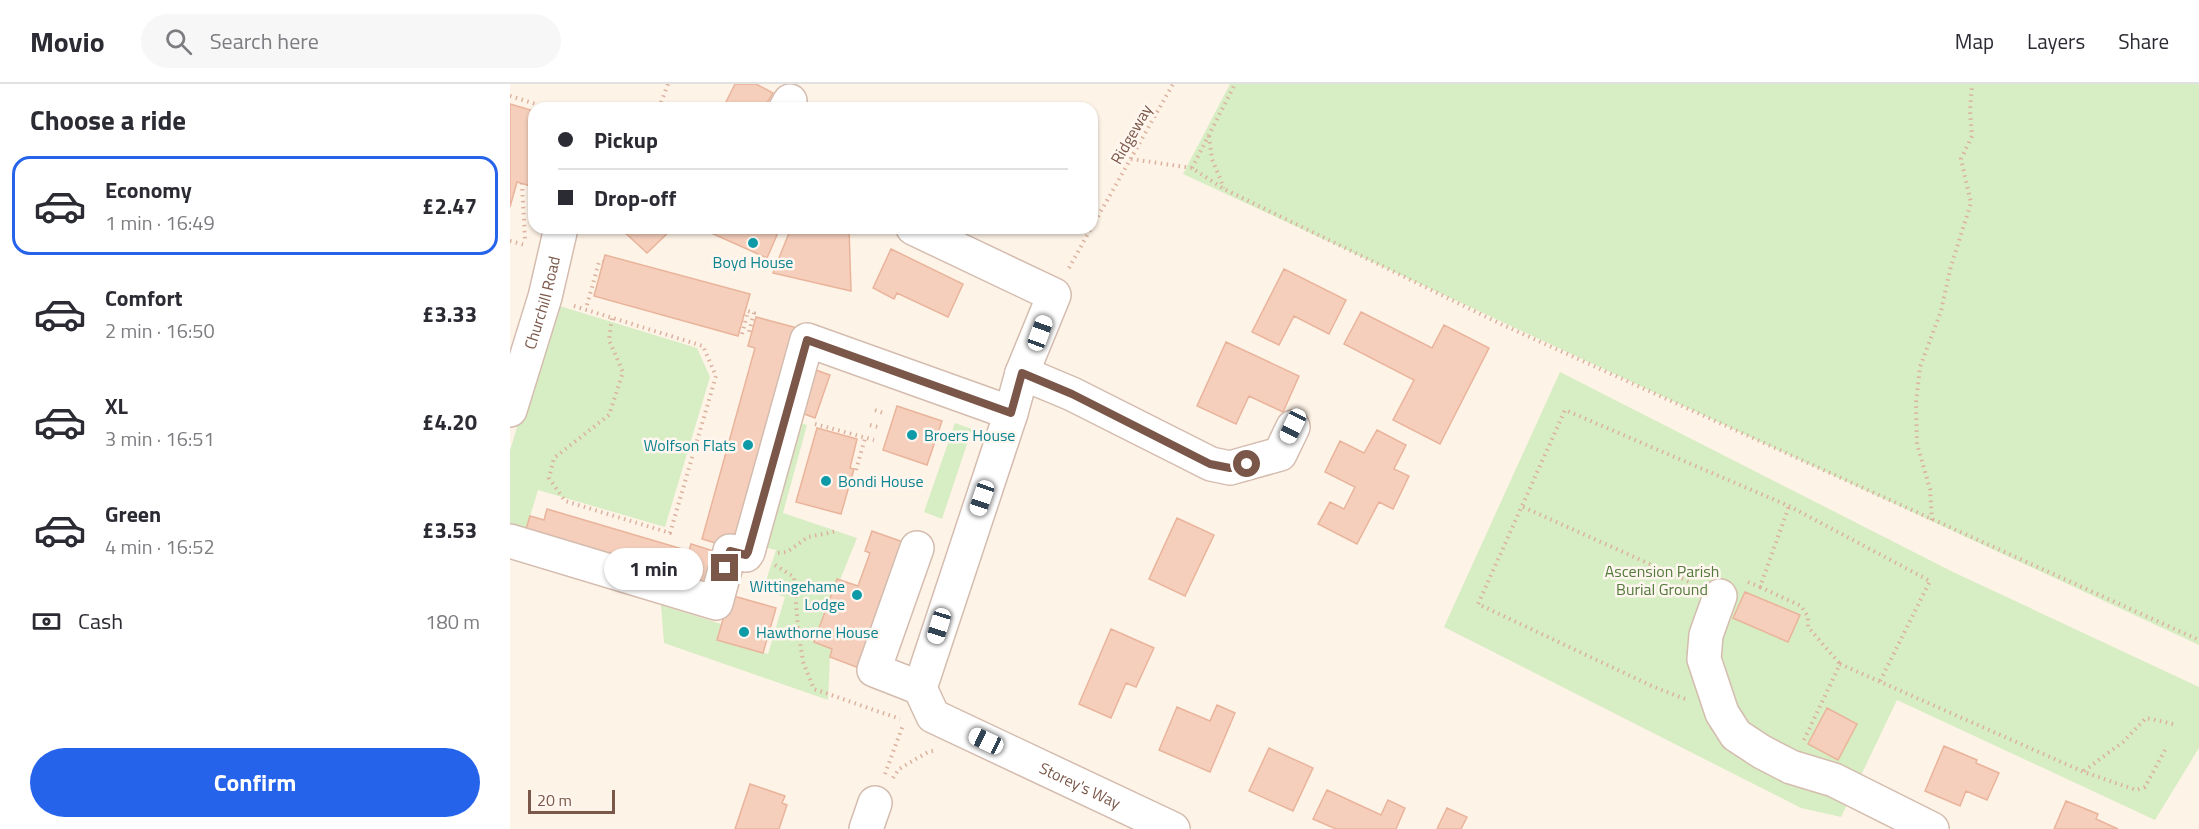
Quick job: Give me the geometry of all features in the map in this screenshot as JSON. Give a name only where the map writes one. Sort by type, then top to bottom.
[{"type":"street","name":"Churchill Road","points":[[510,410],[545,297],[560,234]]},
{"type":"street","points":[[917,548],[874,670],[920,688],[1011,413],[1022,373],[1054,295],[926,234]]},
{"type":"street","points":[[510,542],[716,603],[730,551],[746,555],[753,553],[807,340],[1011,413]]},
{"type":"street","points":[[1022,373],[1072,394],[1210,464],[1230,468],[1280,454],[1293,426]]},
{"type":"street","points":[[1720,596],[1706,635],[1704,659],[1722,713],[1736,735],[1791,767],[1834,780],[1932,829]]},
{"type":"street","points":[[895,610],[939,626]]},
{"type":"street","name":"Storey's Way","points":[[920,688],[933,716],[1173,829]]},
{"type":"path","points":[[661,102],[668,84]]},
{"type":"path","name":"Ridgeway","points":[[1098,217],[1173,84]]},
{"type":"path","points":[[1192,168],[1235,84]]},
{"type":"path","points":[[1932,520],[1930,489],[1917,444],[1916,403],[1920,367],[1941,310],[1951,266],[1971,203],[1961,159],[1972,136],[1970,111],[1972,84]]},
{"type":"path","points":[[510,96],[530,102]]},
{"type":"path","points":[[1209,136],[1212,159],[1224,189]]},
{"type":"path","points":[[1131,159],[1192,168],[1224,189],[1502,324],[2199,640]]},
{"type":"path","points":[[522,183],[525,255]]},
{"type":"path","name":"Ridgeway","points":[[1054,295],[1088,234]]},
{"type":"path","points":[[510,241],[525,244]]},
{"type":"path","points":[[587,305],[600,262],[603,262]]},
{"type":"path","points":[[545,297],[703,346],[716,376],[670,533],[565,501],[549,478],[555,458],[609,415],[623,372],[609,340],[612,318]]},
{"type":"path","points":[[742,334],[748,311],[754,313],[748,336]]},
{"type":"path","points":[[875,410],[883,413]]},
{"type":"path","points":[[1722,713],[1654,687],[1478,604],[1565,410],[1789,506],[1930,581],[1880,681]]},
{"type":"path","points":[[807,422],[874,440]]},
{"type":"path","points":[[870,425],[878,428]]},
{"type":"path","points":[[856,470],[865,438]]},
{"type":"path","points":[[1760,587],[1789,506]]},
{"type":"path","points":[[1522,507],[1720,596],[1730,575],[1802,606],[1808,617],[1808,627],[1840,664],[2084,772],[2136,790],[2145,787],[2165,750]]},
{"type":"path","points":[[753,553],[787,552],[808,537],[838,531]]},
{"type":"path","points":[[753,553],[794,577],[803,662],[814,689],[905,721],[870,816]]},
{"type":"path","points":[[1791,767],[1840,664]]},
{"type":"path","points":[[2084,772],[2123,742],[2146,718],[2173,724]]},
{"type":"path","points":[[870,816],[899,769],[928,752],[939,750]]},
{"type":"green space","points":[[1230,84],[2199,84],[2199,645],[1183,174]]},
{"type":"green space","points":[[553,304],[697,348],[710,377],[665,527],[538,490],[521,546],[510,543],[510,451]]},
{"type":"green space","name":"Ascension Parish Burial Ground","points":[[1560,372],[1953,572],[2199,687],[2199,748],[2155,820],[1897,700],[1841,817],[1801,808],[1444,627]]},
{"type":"green space","points":[[796,422],[807,425],[783,513],[857,538],[840,580],[837,579],[814,642],[832,649],[828,700],[664,643],[661,605],[721,624],[717,640],[768,654],[785,597],[763,590],[776,550],[760,546]]},
{"type":"green space","points":[[955,423],[972,429],[942,519],[924,512]]},
{"type":"building","points":[[735,84],[756,84],[773,93],[768,102],[726,102]]},
{"type":"building","points":[[510,104],[528,109],[528,185],[517,182],[510,207]]},
{"type":"building","points":[[626,234],[667,234],[647,253]]},
{"type":"building","name":"Boyd House","points":[[713,234],[777,234],[767,258]]},
{"type":"building","points":[[789,234],[849,234],[851,291],[773,273]]},
{"type":"building","points":[[891,249],[963,284],[948,317],[897,293],[894,299],[873,288]]},
{"type":"building","points":[[605,255],[750,294],[738,336],[594,296]]},
{"type":"building","points":[[1284,269],[1346,300],[1329,334],[1294,316],[1279,345],[1252,332]]},
{"type":"building","points":[[1361,312],[1432,348],[1444,325],[1489,348],[1440,444],[1393,420],[1414,380],[1344,344]]},
{"type":"building","name":"Wolfson Flats","points":[[756,317],[801,329],[739,550],[702,539],[755,348],[748,346]]},
{"type":"building","points":[[1226,342],[1299,376],[1283,412],[1249,396],[1236,424],[1197,406]]},
{"type":"building","points":[[813,369],[830,375],[815,418],[799,412]]},
{"type":"building","name":"Broers House","points":[[897,406],[942,421],[927,465],[883,450]]},
{"type":"building","name":"Bondi House","points":[[817,428],[857,439],[850,468],[854,469],[841,514],[796,502]]},
{"type":"building","points":[[1377,430],[1406,445],[1394,469],[1409,476],[1393,509],[1379,502],[1357,544],[1318,524],[1330,502],[1344,509],[1355,487],[1325,472],[1340,441],[1364,453]]},
{"type":"building","points":[[547,509],[689,551],[691,544],[723,554],[708,601],[521,546],[530,516],[544,520]]},
{"type":"building","points":[[1177,518],[1214,535],[1185,596],[1149,579]]},
{"type":"building","name":"Wittingehame Lodge","points":[[872,531],[903,542],[879,604],[882,604],[859,668],[830,657],[832,649],[814,642],[837,579],[858,586],[870,553],[865,551]]},
{"type":"building","points":[[1745,592],[1800,615],[1788,642],[1733,618]]},
{"type":"building","name":"Hawthorne House","points":[[730,595],[776,608],[763,653],[717,640]]},
{"type":"building","points":[[1111,629],[1154,648],[1136,687],[1126,683],[1111,718],[1079,704]]},
{"type":"building","points":[[1217,705],[1235,713],[1210,772],[1159,750],[1177,707],[1210,721]]},
{"type":"building","points":[[1827,708],[1857,724],[1838,760],[1808,744]]},
{"type":"building","points":[[1944,746],[1977,760],[1976,763],[1999,773],[1987,800],[1966,791],[1960,806],[1925,791]]},
{"type":"building","points":[[1269,748],[1313,768],[1293,811],[1249,791]]},
{"type":"building","points":[[750,784],[785,796],[782,803],[787,805],[779,829],[735,829]]},
{"type":"building","points":[[1327,790],[1381,815],[1388,800],[1405,808],[1396,829],[1336,829],[1313,819]]},
{"type":"building","points":[[2066,801],[2098,814],[2096,819],[2118,829],[2054,829]]},
{"type":"building","points":[[1447,808],[1467,817],[1461,829],[1437,829]]},
{"type":"place","name":"Boyd House","points":[[753,243]]},
{"type":"place","name":"Broers House","points":[[912,435]]},
{"type":"place","name":"Wolfson Flats","points":[[748,445]]},
{"type":"place","name":"Bondi House","points":[[826,481]]},
{"type":"place","name":"Wittingehame Lodge","points":[[857,595]]},
{"type":"place","name":"Hawthorne House","points":[[744,632]]},
{"type":"route","points":[[725,568],[730,551],[746,555],[748,552],[807,340],[1011,413],[1022,373],[1072,394],[1210,464],[1230,468],[1247,464]]}]
